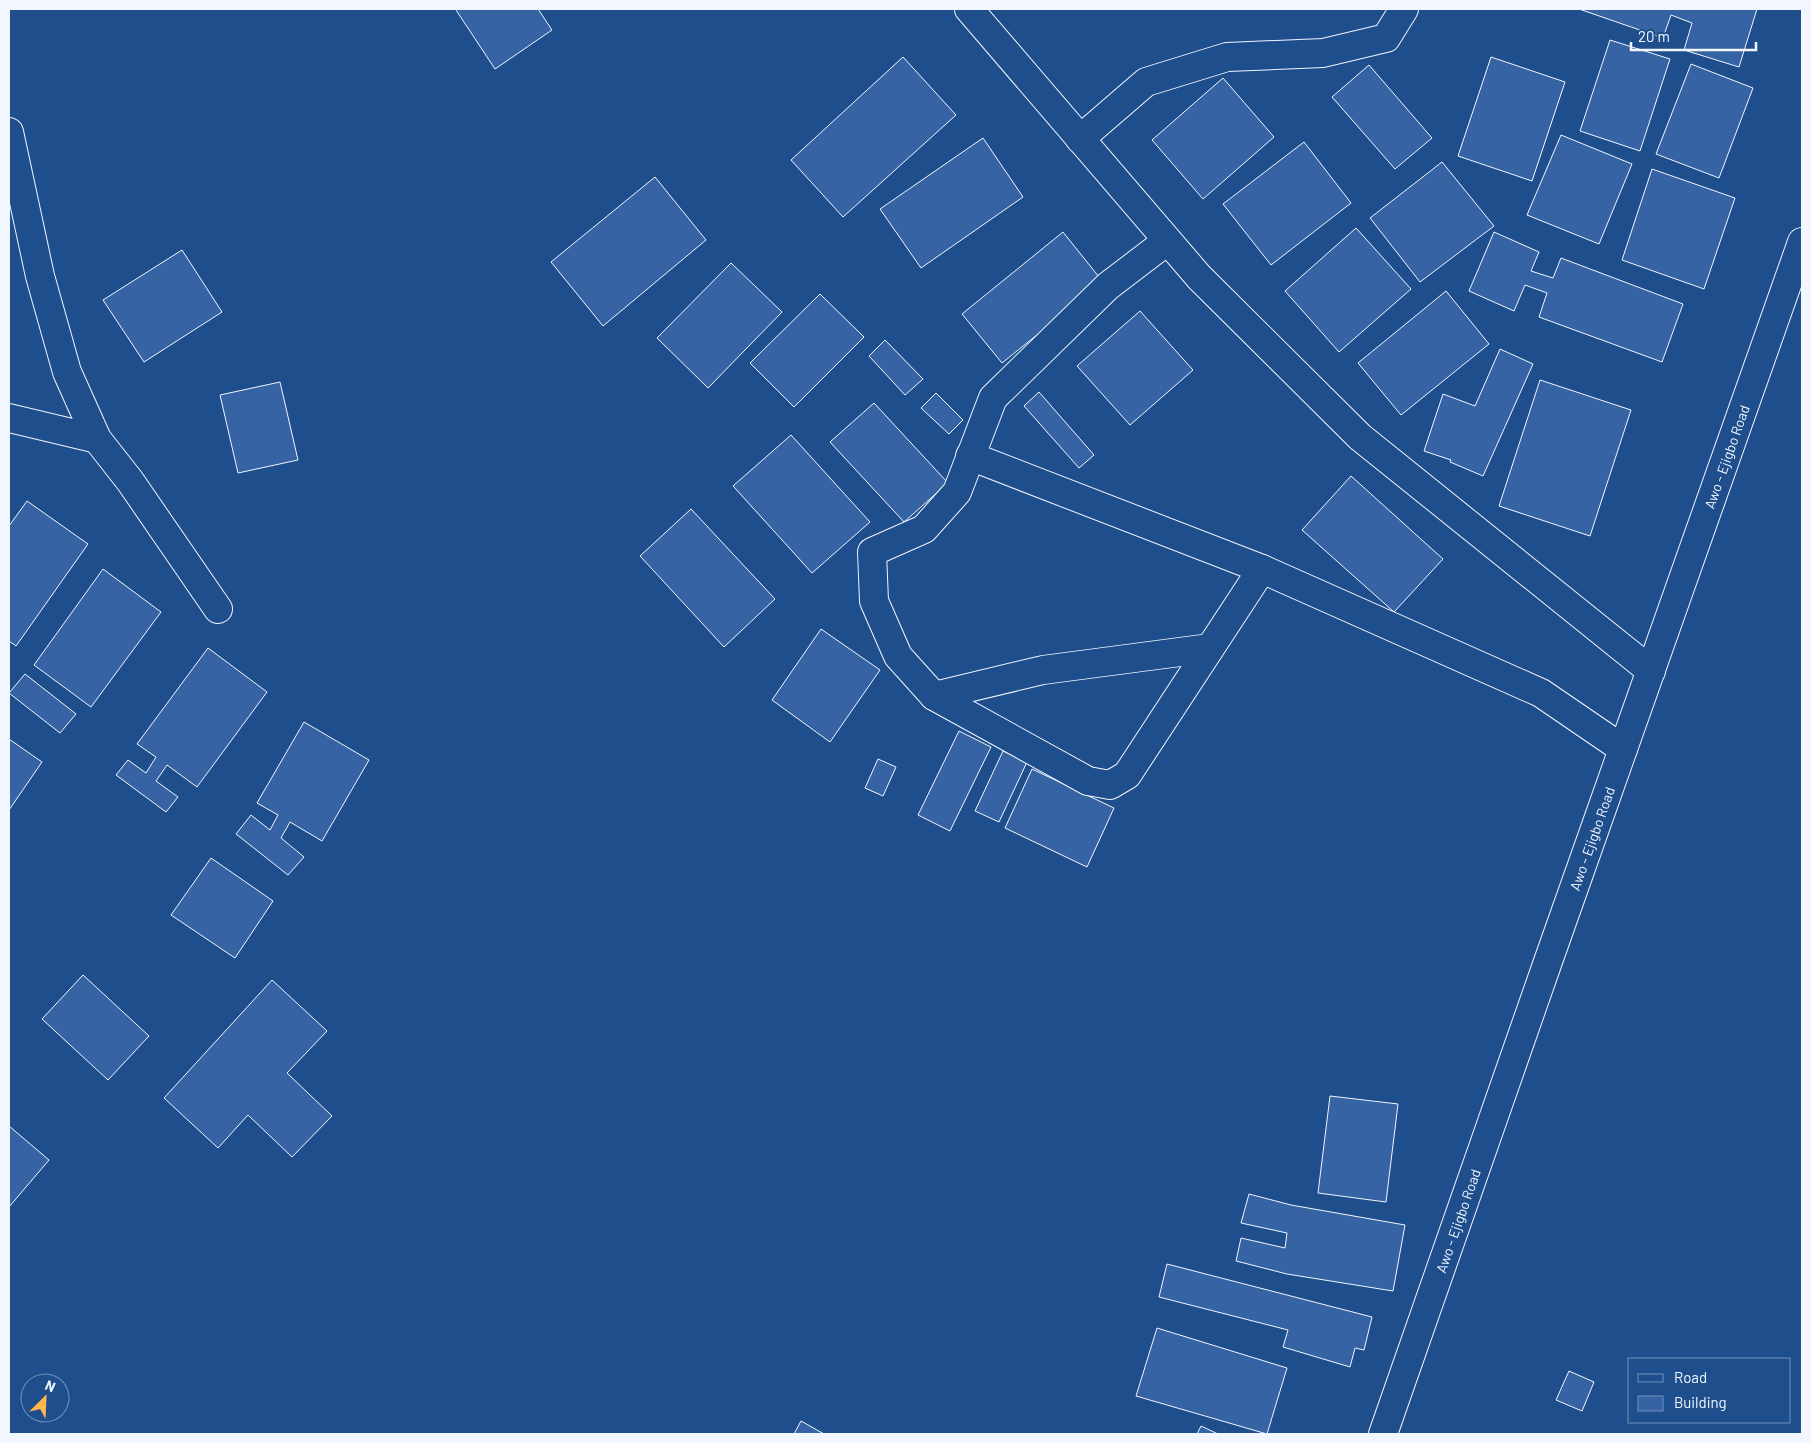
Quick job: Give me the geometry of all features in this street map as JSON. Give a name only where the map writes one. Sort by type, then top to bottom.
[{"type":"street","points":[[969,9],[1199,277],[1360,436],[1651,671]]},
{"type":"street","points":[[1080,139],[1146,82],[1227,57],[1323,53],[1386,38],[1404,9]]},
{"type":"street","points":[[9,132],[40,276],[67,372],[97,439],[130,481],[218,609]]},
{"type":"street","points":[[1167,241],[1108,286],[993,398],[957,492],[924,529],[872,552],[874,602],[898,656],[934,696],[1088,781],[1110,784],[1127,775],[1262,569]]},
{"type":"street","name":"Awo - Ejigbo Road","points":[[1383,1434],[1802,242]]},
{"type":"street","points":[[9,418],[97,439]]},
{"type":"street","points":[[970,456],[1262,569],[1541,693],[1624,749]]},
{"type":"street","points":[[934,696],[1043,670],[1210,648]]},
{"type":"building","points":[[538,9],[552,30],[495,69],[456,10]]},
{"type":"building","points":[[1579,9],[1757,9],[1739,67],[1684,50],[1692,23],[1671,15],[1663,38]]},
{"type":"building","points":[[1610,40],[1670,59],[1640,151],[1580,131]]},
{"type":"building","points":[[903,57],[956,115],[843,217],[791,160]]},
{"type":"building","points":[[1491,57],[1565,82],[1532,181],[1458,156]]},
{"type":"building","points":[[1691,64],[1753,88],[1719,178],[1656,154]]},
{"type":"building","points":[[1369,65],[1432,138],[1395,169],[1332,97]]},
{"type":"building","points":[[1223,78],[1274,137],[1203,199],[1152,140]]},
{"type":"building","points":[[1561,135],[1632,164],[1599,244],[1527,215]]},
{"type":"building","points":[[983,138],[1023,197],[921,268],[880,209]]},
{"type":"building","points":[[1304,142],[1351,203],[1271,265],[1223,204]]},
{"type":"building","points":[[1442,162],[1494,226],[1420,282],[1370,218]]},
{"type":"building","points":[[1652,169],[1735,198],[1704,289],[1622,260]]},
{"type":"building","points":[[655,177],[706,240],[603,326],[551,262]]},
{"type":"building","points":[[1356,228],[1411,289],[1339,352],[1285,291]]},
{"type":"building","points":[[1063,232],[1103,282],[1002,363],[962,314]]},
{"type":"building","points":[[1494,232],[1539,252],[1531,271],[1553,278],[1561,258],[1683,304],[1662,362],[1539,317],[1547,293],[1525,285],[1514,311],[1469,291]]},
{"type":"building","points":[[182,250],[222,312],[144,362],[103,300]]},
{"type":"building","points":[[731,263],[782,312],[708,388],[657,338]]},
{"type":"building","points":[[1446,291],[1489,344],[1401,415],[1358,363]]},
{"type":"building","points":[[820,294],[864,337],[794,407],[750,363]]},
{"type":"building","points":[[1140,311],[1193,370],[1130,425],[1077,366]]},
{"type":"building","points":[[885,340],[923,379],[905,395],[869,356]]},
{"type":"building","points":[[1500,349],[1533,364],[1483,476],[1450,462],[1451,460],[1424,451],[1443,394],[1475,406]]},
{"type":"building","points":[[1540,380],[1631,410],[1590,536],[1499,506]]},
{"type":"building","points":[[280,382],[298,460],[238,473],[220,395]]},
{"type":"building","points":[[1039,392],[1094,455],[1079,468],[1024,406]]},
{"type":"building","points":[[936,393],[963,420],[949,434],[921,408]]},
{"type":"building","points":[[874,403],[948,483],[904,522],[830,442]]},
{"type":"building","points":[[791,435],[870,522],[812,573],[733,486]]},
{"type":"building","points":[[1351,476],[1443,559],[1394,612],[1302,530]]},
{"type":"building","points":[[27,501],[88,544],[16,646],[9,641],[9,526]]},
{"type":"building","points":[[691,509],[775,599],[724,647],[640,556]]},
{"type":"building","points":[[103,569],[161,612],[91,707],[34,665]]},
{"type":"building","points":[[821,629],[880,670],[830,742],[772,700]]},
{"type":"building","points":[[208,648],[267,692],[197,787],[167,765],[156,781],[178,797],[166,812],[116,775],[128,760],[146,773],[156,757],[137,744]]},
{"type":"building","points":[[25,674],[76,714],[60,733],[9,693]]},
{"type":"building","points":[[304,722],[369,760],[322,841],[290,822],[281,838],[304,857],[288,875],[236,834],[251,815],[270,830],[278,815],[257,803]]},
{"type":"building","points":[[959,731],[991,747],[950,831],[918,815]]},
{"type":"building","points":[[9,739],[42,762],[9,810]]},
{"type":"building","points":[[1003,751],[1027,762],[999,822],[975,811]]},
{"type":"building","points":[[878,759],[896,767],[883,796],[865,788]]},
{"type":"building","points":[[1032,769],[1114,808],[1087,867],[1005,828]]},
{"type":"building","points":[[211,858],[273,901],[235,958],[171,915]]},
{"type":"building","points":[[83,975],[149,1036],[108,1080],[42,1019]]},
{"type":"building","points":[[272,980],[327,1031],[287,1073],[332,1116],[292,1157],[248,1115],[218,1148],[164,1098]]},
{"type":"building","points":[[1330,1096],[1398,1104],[1386,1202],[1318,1193]]},
{"type":"building","points":[[9,1126],[49,1160],[9,1207]]},
{"type":"building","points":[[1249,1194],[1291,1205],[1405,1225],[1393,1291],[1287,1274],[1236,1261],[1241,1238],[1285,1248],[1287,1233],[1241,1223]]},
{"type":"building","points":[[1167,1264],[1372,1317],[1364,1350],[1355,1348],[1350,1367],[1283,1347],[1288,1330],[1159,1297]]},
{"type":"building","points":[[1157,1328],[1287,1368],[1267,1434],[1136,1396]]},
{"type":"building","points":[[1569,1371],[1594,1382],[1582,1411],[1556,1400]]},
{"type":"building","points":[[801,1421],[824,1434],[794,1434]]},
{"type":"building","points":[[1201,1426],[1218,1434],[1197,1434]]}]
